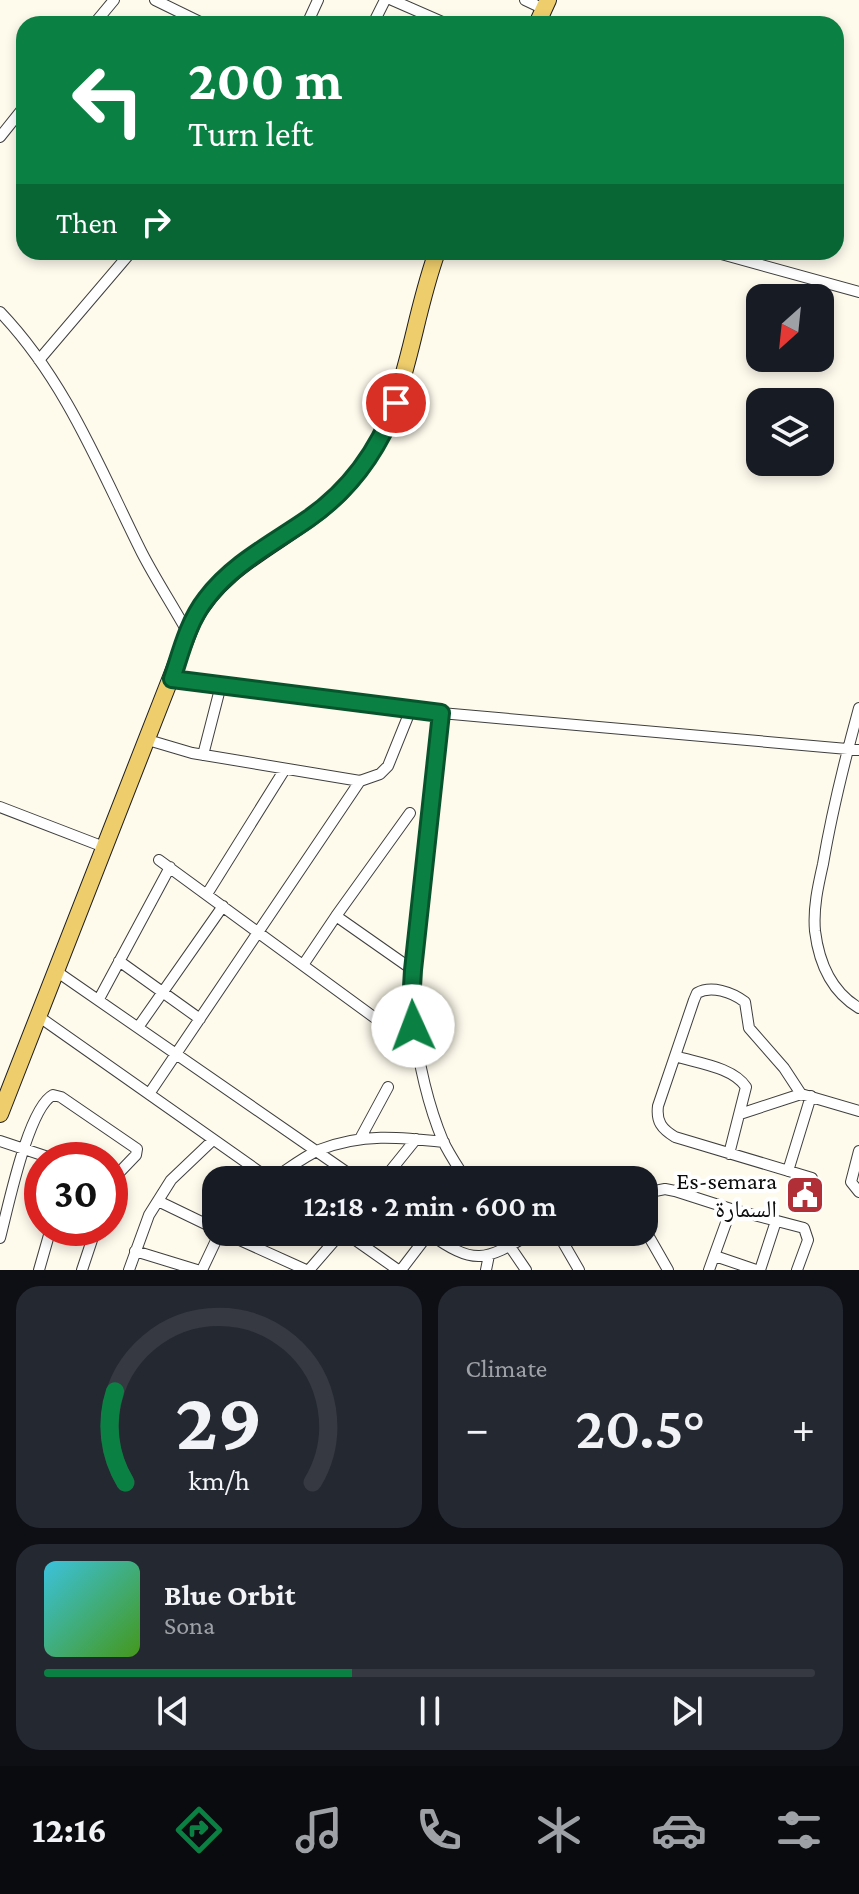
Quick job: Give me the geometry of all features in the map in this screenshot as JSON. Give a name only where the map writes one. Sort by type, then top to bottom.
[{"type":"main road","points":[[0,1114],[188,633],[205,600],[228,576],[242,563],[320,511],[366,463],[390,419],[402,388],[422,296],[434,260]]},
{"type":"street","points":[[101,16],[114,0]]},
{"type":"street","points":[[155,0],[188,16]]},
{"type":"street","points":[[392,0],[429,16]]},
{"type":"street","points":[[525,0],[543,11]]},
{"type":"street","points":[[0,137],[16,117]]},
{"type":"street","points":[[39,360],[124,260]]},
{"type":"street","points":[[743,260],[859,292]]},
{"type":"street","points":[[0,312],[39,360],[93,447],[143,555],[188,633]]},
{"type":"street","points":[[172,679],[441,713],[854,748]]},
{"type":"street","points":[[203,755],[221,685]]},
{"type":"street","points":[[859,708],[854,748],[815,906],[815,931],[820,955],[836,991],[859,1008]]},
{"type":"street","points":[[148,740],[203,755],[360,781],[380,774],[388,766],[411,709]]},
{"type":"street","points":[[441,713],[411,1004],[416,1048],[444,1142],[458,1166]]},
{"type":"street","points":[[207,894],[285,769]]},
{"type":"street","points":[[149,1094],[360,781]]},
{"type":"street","points":[[0,807],[104,847]]},
{"type":"street","points":[[303,965],[410,813]]},
{"type":"street","points":[[159,860],[416,1048]]},
{"type":"street","points":[[99,999],[170,867]]},
{"type":"street","points":[[139,1026],[223,906]]},
{"type":"street","points":[[336,916],[413,970]]},
{"type":"street","points":[[119,961],[200,1019]]},
{"type":"street","points":[[56,971],[339,1166]]},
{"type":"street","points":[[806,1095],[749,1028],[745,1002],[728,993],[707,989],[697,993],[658,1106],[657,1117],[660,1125],[675,1137],[812,1178]]},
{"type":"street","points":[[38,1016],[251,1166]]},
{"type":"street","points":[[675,1056],[741,1079],[746,1092],[729,1154]]},
{"type":"street","points":[[361,1137],[388,1087]]},
{"type":"street","points":[[27,1142],[42,1104],[53,1095],[61,1097],[127,1142]]},
{"type":"street","points":[[788,1171],[806,1095]]},
{"type":"street","points":[[740,1114],[806,1095],[859,1111]]},
{"type":"street","points":[[293,1166],[318,1150],[361,1137],[444,1142]]},
{"type":"street","points":[[394,1166],[416,1139]]},
{"type":"street","points":[[129,1270],[149,1215],[171,1180],[213,1140]]},
{"type":"street","points":[[0,1141],[24,1150],[0,1238]]},
{"type":"street","points":[[128,1143],[137,1149],[128,1163]]},
{"type":"street","points":[[859,1151],[851,1182],[859,1192]]},
{"type":"street","points":[[658,1190],[665,1189],[804,1228],[808,1240],[797,1270]]},
{"type":"street","points":[[158,1201],[202,1223]]},
{"type":"street","points":[[709,1270],[731,1209]]},
{"type":"street","points":[[715,1256],[758,1270],[776,1221]]},
{"type":"street","points":[[39,1270],[46,1246]]},
{"type":"street","points":[[82,1270],[90,1246]]},
{"type":"street","points":[[135,1251],[200,1270],[212,1246]]},
{"type":"street","points":[[253,1246],[308,1270],[330,1246]]},
{"type":"street","points":[[364,1246],[400,1270],[418,1246]]},
{"type":"street","points":[[448,1246],[460,1254],[489,1255],[510,1246],[526,1270]]},
{"type":"street","points":[[565,1246],[579,1270]]},
{"type":"street","points":[[654,1246],[668,1270]]},
{"type":"street","points":[[486,1270],[489,1255]]},
{"type":"place","name":"Es-semara السمارة","points":[[805,1195]]},
{"type":"route","points":[[396,403],[366,463],[343,490],[309,519],[242,563],[209,595],[188,633],[172,679],[441,713],[413,970],[413,1026]]}]
